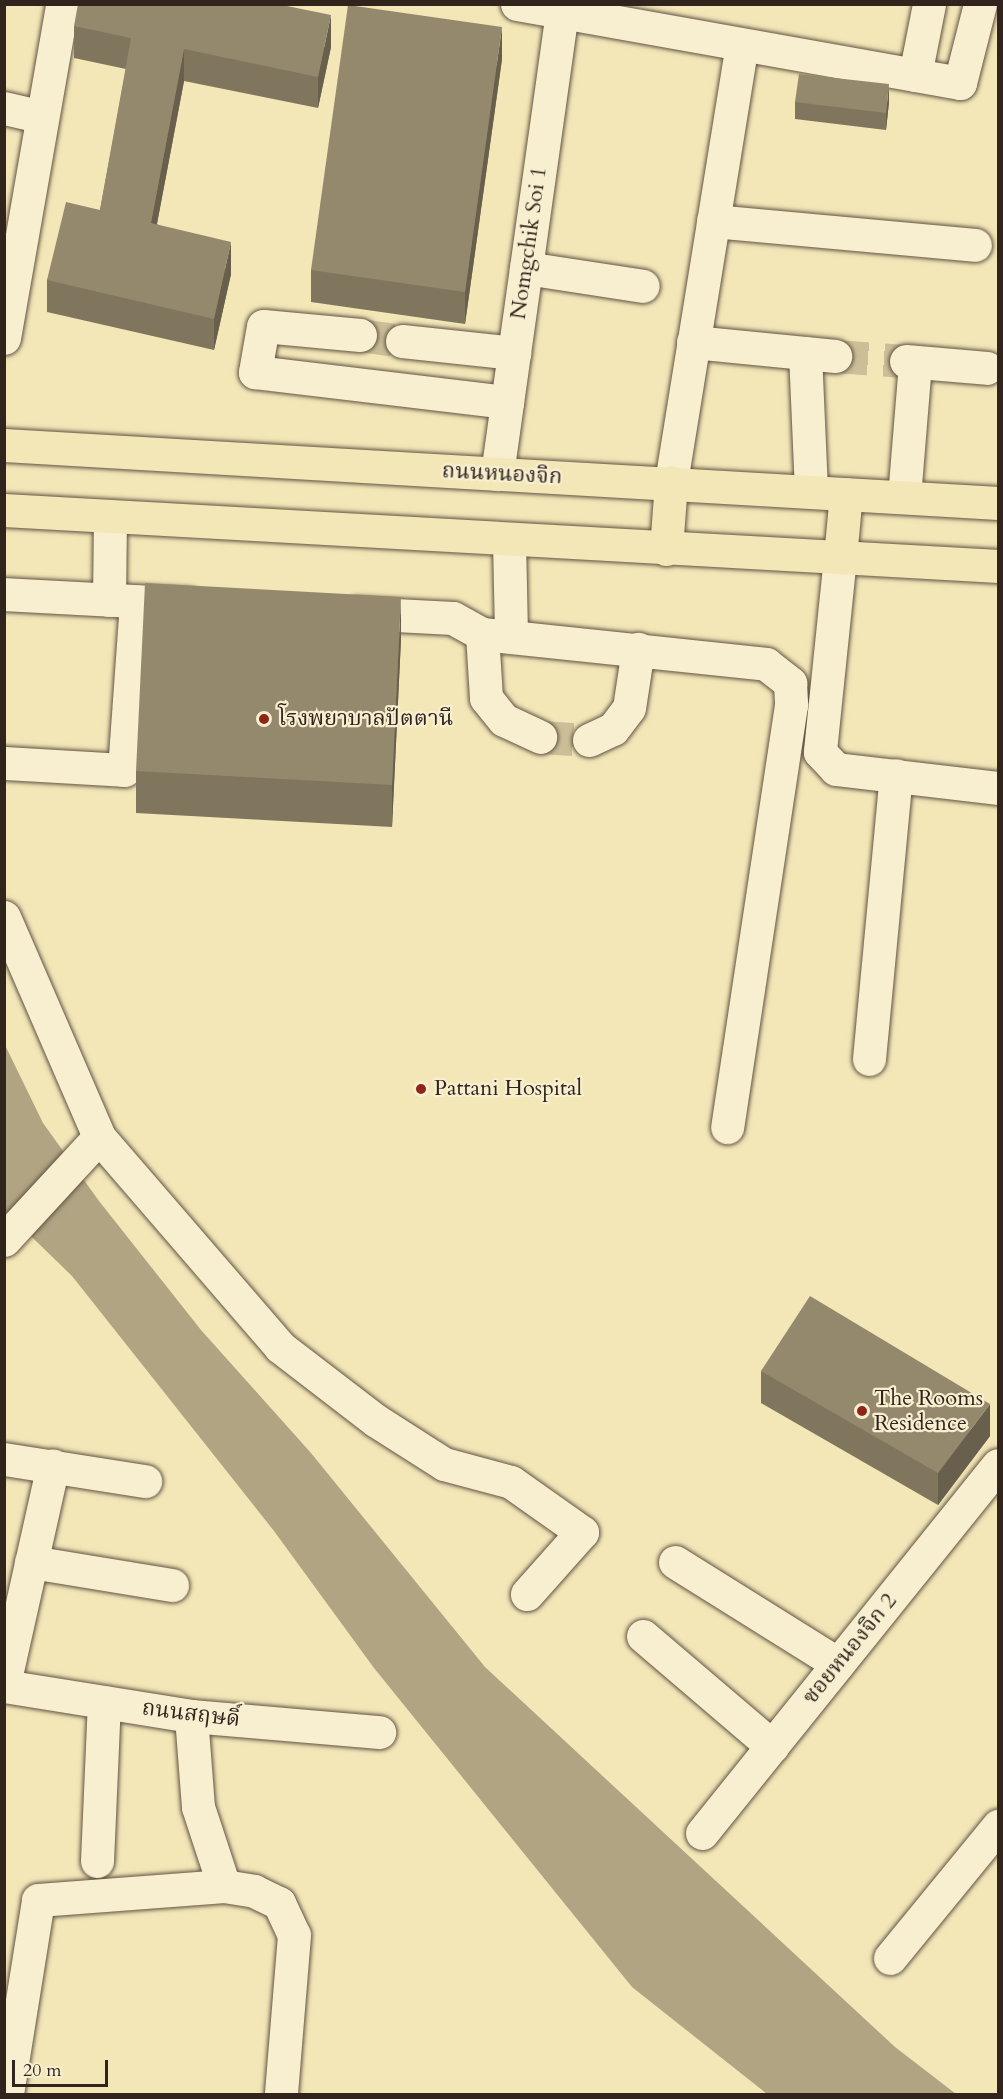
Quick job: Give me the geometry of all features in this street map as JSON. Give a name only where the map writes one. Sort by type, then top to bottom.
[{"type":"main road","name":"ถนนหนองจิก","points":[[4,445],[671,482],[999,503]]},
{"type":"main road","points":[[666,549],[671,482]]},
{"type":"main road","points":[[840,557],[846,494]]},
{"type":"main road","points":[[4,510],[999,566]]},
{"type":"street","points":[[4,338],[16,202],[42,117],[62,4]]},
{"type":"street","points":[[517,4],[960,83],[980,4]]},
{"type":"street","points":[[915,75],[929,4]]},
{"type":"street","name":"Nomgchik Soi 1","points":[[497,474],[562,12]]},
{"type":"street","points":[[671,482],[742,45]]},
{"type":"street","points":[[4,108],[42,117]]},
{"type":"street","points":[[713,221],[975,245]]},
{"type":"street","points":[[526,268],[643,286]]},
{"type":"street","points":[[360,335],[263,326],[255,372],[507,402]]},
{"type":"street","points":[[402,341],[514,353]]},
{"type":"street","points":[[693,342],[820,354],[811,492]]},
{"type":"street","points":[[904,497],[911,362],[987,368]]},
{"type":"street","points":[[4,763],[124,770],[123,600],[110,516]]},
{"type":"street","points":[[509,539],[486,698],[504,720],[540,738]]},
{"type":"street","points":[[840,557],[820,752],[836,769],[999,788]]},
{"type":"street","points":[[4,594],[219,606]]},
{"type":"street","points":[[324,611],[453,618],[496,635],[766,664],[790,683],[789,717],[727,1127]]},
{"type":"street","points":[[589,740],[613,729],[629,708],[638,649]]},
{"type":"street","points":[[869,1059],[896,776]]},
{"type":"street","points":[[4,917],[93,1145],[280,1347],[375,1420],[444,1464],[511,1482],[582,1532],[527,1594]]},
{"type":"street","points":[[7,1237],[93,1145]]},
{"type":"street","points":[[4,1459],[145,1481]]},
{"type":"street","points":[[4,1685],[53,1465]]},
{"type":"street","name":"ซอยหนองจิก 2","points":[[702,1833],[999,1465]]},
{"type":"street","points":[[32,1562],[172,1585]]},
{"type":"street","points":[[675,1562],[838,1664]]},
{"type":"street","points":[[643,1636],[772,1746]]},
{"type":"street","name":"ถนนสฤษดิ์","points":[[4,1685],[191,1716],[379,1732]]},
{"type":"street","points":[[97,1861],[104,1702]]},
{"type":"street","points":[[191,1716],[198,1807],[224,1886]]},
{"type":"street","points":[[890,1958],[999,1826]]},
{"type":"street","points":[[7,2094],[38,1900],[224,1886],[254,1891],[279,1903],[294,1935],[281,2094]]},
{"type":"shaded area","points":[[4,1043],[43,1123],[99,1201],[201,1330],[311,1453],[485,1667],[895,2047],[956,2094],[767,2094],[632,1987],[374,1668],[274,1531],[72,1276],[5,1211]]},
{"type":"building","points":[[78,4],[277,4],[331,15],[318,77],[184,49],[151,223],[231,242],[214,319],[47,280],[66,202],[100,210],[131,38],[74,26]]},
{"type":"building","points":[[348,5],[502,27],[465,292],[311,270]]},
{"type":"building","points":[[799,74],[889,84],[886,113],[795,102]]},
{"type":"building","points":[[145,583],[401,597],[392,785],[136,771]]},
{"type":"building","name":"The Rooms Residence","points":[[810,1296],[990,1404],[938,1473],[761,1371]]},
{"type":"tunnel","points":[[360,335],[402,341]]},
{"type":"tunnel","points":[[835,356],[906,361]]},
{"type":"tunnel","points":[[540,737],[589,740]]},
{"type":"place","name":"โรงพยาบาลปัตตานี","points":[[264,719]]},
{"type":"place","name":"Pattani Hospital","points":[[421,1089]]},
{"type":"place","name":"The Rooms Residence","points":[[862,1411]]}]
